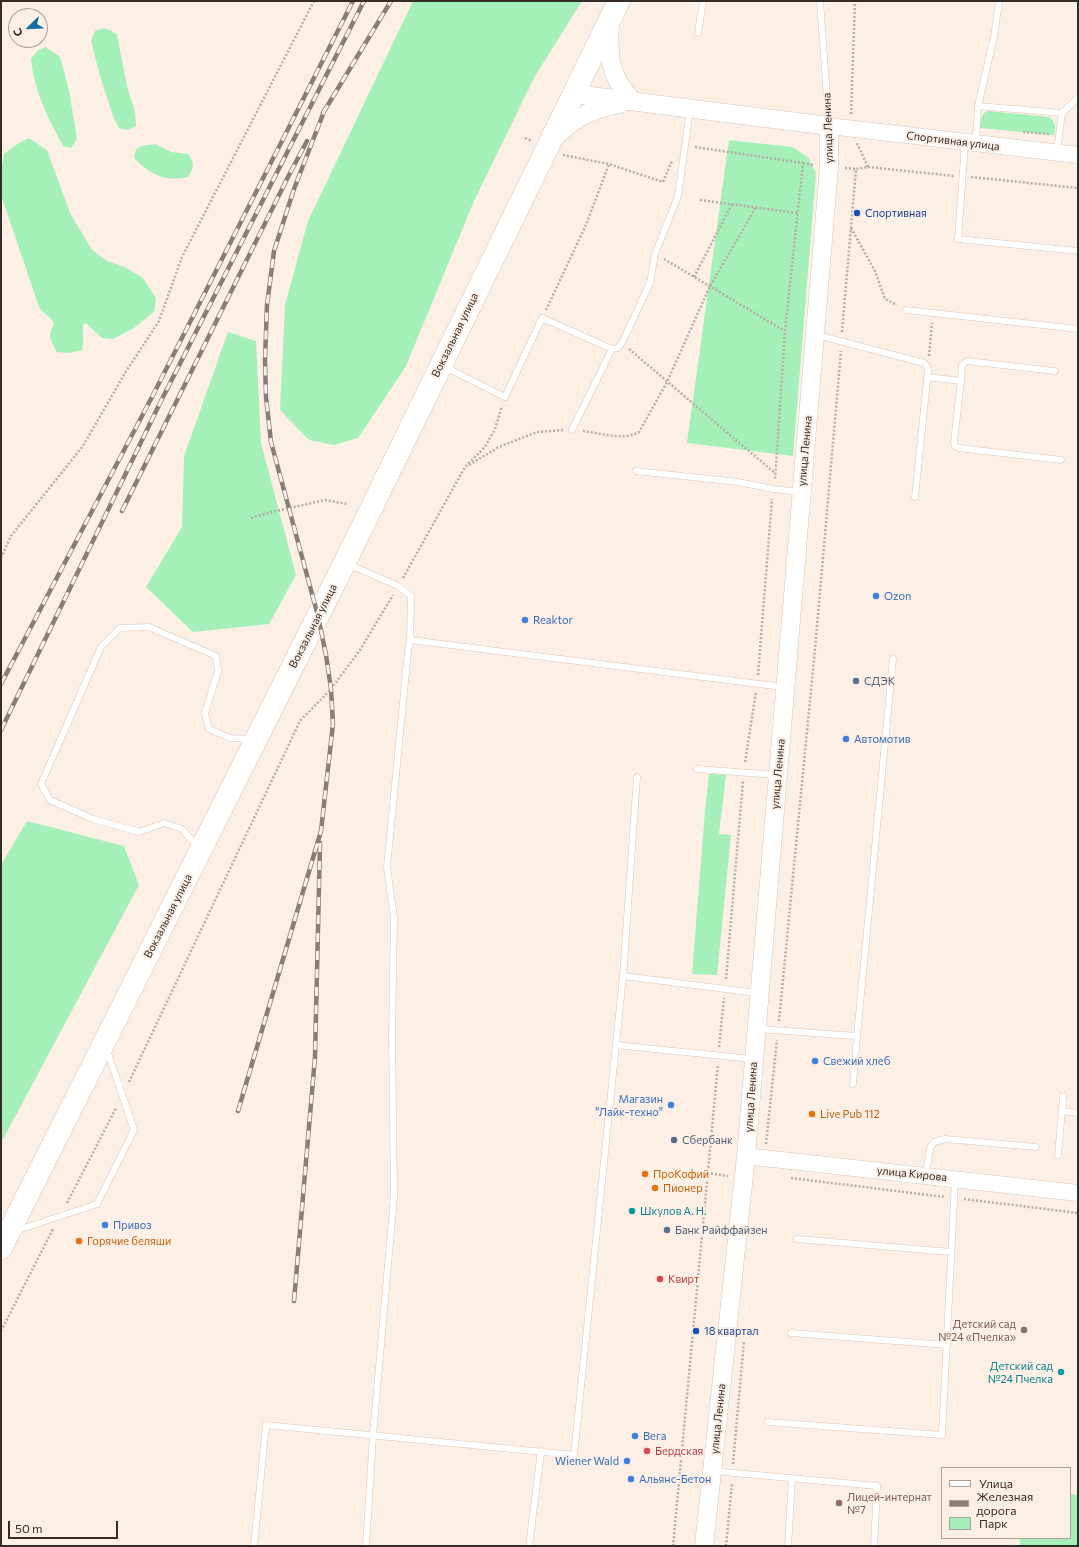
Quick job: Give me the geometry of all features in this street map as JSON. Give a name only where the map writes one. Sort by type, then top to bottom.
[{"type":"highway","name":"Вокзальная улица","points":[[5,1241],[345,562],[614,10]]},
{"type":"main road","points":[[614,10],[609,47],[612,68],[624,93],[633,101]]},
{"type":"main road","points":[[574,94],[829,126]]},
{"type":"main road","points":[[549,145],[568,125],[591,111],[633,101]]},
{"type":"main road","name":"улица Ленина","points":[[704,1546],[746,1156],[829,167],[829,126]]},
{"type":"street","name":"Спортивная улица","points":[[829,126],[851,130],[1078,155]]},
{"type":"street","name":"улица Кирова","points":[[746,1156],[1078,1193]]},
{"type":"lane","points":[[698,33],[703,1]]},
{"type":"lane","points":[[999,1],[994,37],[970,143],[958,239],[1078,251]]},
{"type":"lane","name":"улица Ленина","points":[[819,2],[829,126]]},
{"type":"lane","points":[[1057,153],[1062,112],[1078,98]]},
{"type":"lane","points":[[978,106],[1062,112]]},
{"type":"lane","points":[[440,365],[505,397],[542,318],[612,349],[618,348],[622,343],[650,283],[655,254],[678,196],[690,108]]},
{"type":"lane","points":[[906,310],[1078,330]]},
{"type":"lane","points":[[815,334],[927,366],[915,497]]},
{"type":"lane","points":[[572,430],[612,349]]},
{"type":"lane","points":[[1055,371],[967,362],[962,365],[954,442],[955,446],[959,448],[1061,460]]},
{"type":"lane","points":[[927,377],[960,381]]},
{"type":"lane","points":[[636,471],[738,482],[773,489],[802,492]]},
{"type":"lane","points":[[345,562],[398,586],[411,596],[410,640],[387,867],[394,918],[392,1035],[394,1197],[373,1435],[366,1546]]},
{"type":"lane","points":[[200,850],[182,830],[164,823],[139,832],[93,819],[50,800],[41,784],[101,646],[120,628],[148,627],[216,656],[218,671],[205,713],[208,729],[230,738],[256,739]]},
{"type":"lane","points":[[410,640],[757,683],[785,688]]},
{"type":"lane","points":[[853,1084],[893,659]]},
{"type":"lane","points":[[697,769],[778,775]]},
{"type":"lane","points":[[254,1546],[266,1425],[574,1455],[623,976],[637,777]]},
{"type":"lane","points":[[623,976],[725,990],[759,993]]},
{"type":"lane","points":[[756,1029],[857,1036]]},
{"type":"lane","points":[[5,1241],[60,1216],[97,1204],[134,1130],[123,1094],[104,1042]]},
{"type":"lane","points":[[616,1045],[754,1059]]},
{"type":"lane","points":[[1058,1155],[1063,1096]]},
{"type":"lane","points":[[1062,1111],[1078,1113]]},
{"type":"lane","points":[[926,1176],[930,1148],[934,1142],[945,1140],[1036,1147]]},
{"type":"lane","points":[[768,1422],[942,1435],[955,1179]]},
{"type":"lane","points":[[797,1238],[951,1252]]},
{"type":"lane","points":[[791,1333],[946,1344]]},
{"type":"lane","points":[[529,1546],[541,1451]]},
{"type":"lane","points":[[712,1471],[877,1486],[874,1546]]},
{"type":"lane","points":[[788,1546],[792,1479]]},
{"type":"path","points":[[1,558],[11,536],[83,446],[125,373],[159,322],[182,257],[314,1]]},
{"type":"path","points":[[764,1158],[778,1031],[815,649],[856,170],[868,167],[851,130],[855,1]]},
{"type":"path","points":[[525,138],[549,145],[563,155],[609,164],[663,182],[680,144],[802,163],[785,331],[776,474],[773,489],[757,683],[744,772],[673,1546]]},
{"type":"path","points":[[542,318],[586,225],[609,164]]},
{"type":"path","points":[[700,200],[797,213]]},
{"type":"path","points":[[694,277],[732,204]]},
{"type":"path","points":[[465,467],[499,446],[537,432],[572,430],[633,436],[639,432],[667,382],[710,286],[756,207]]},
{"type":"path","points":[[851,227],[875,270],[885,299],[906,310]]},
{"type":"path","points":[[655,254],[785,331]]},
{"type":"path","points":[[927,366],[933,313]]},
{"type":"path","points":[[622,343],[776,474]]},
{"type":"path","points":[[1,1331],[123,1094],[300,721],[331,689],[360,650],[465,467],[485,447],[495,429],[505,397]]},
{"type":"path","points":[[251,518],[325,500],[347,504]]},
{"type":"path","points":[[790,1178],[1078,1213]]},
{"type":"path","points":[[726,1546],[744,1338]]},
{"type":"green space","points":[[413,1],[582,1],[534,78],[474,201],[406,366],[358,438],[334,445],[309,440],[280,410],[285,305],[308,221]]},
{"type":"green space","points":[[104,28],[117,35],[127,86],[135,112],[136,126],[128,130],[119,128],[114,119],[99,73],[91,40],[95,31]]},
{"type":"green space","points":[[47,48],[60,57],[69,90],[77,139],[71,148],[63,146],[47,115],[38,93],[31,59],[38,50]]},
{"type":"green space","points":[[988,111],[1049,117],[1055,125],[1054,135],[980,128],[982,116]]},
{"type":"green space","points":[[29,138],[47,150],[70,213],[92,250],[107,261],[125,267],[143,278],[156,298],[154,312],[134,328],[113,339],[102,338],[84,323],[82,350],[69,353],[57,352],[52,341],[50,335],[54,324],[39,307],[2,198],[1,172],[4,154]]},
{"type":"green space","points":[[729,140],[792,147],[808,157],[816,173],[793,456],[687,443]]},
{"type":"green space","points":[[155,144],[171,152],[188,154],[192,160],[193,166],[188,177],[173,179],[159,176],[146,169],[134,158],[136,149],[142,146]]},
{"type":"green space","points":[[228,332],[256,341],[261,443],[296,575],[269,624],[193,632],[146,587],[182,527],[184,456]]},
{"type":"green space","points":[[709,774],[726,775],[719,834],[731,835],[717,975],[692,974]]},
{"type":"green space","points":[[27,821],[124,846],[139,885],[1,1143],[1,865]]},
{"type":"green space","points":[[1071,1494],[1078,1495],[1078,1546],[1020,1546],[1020,1539],[1071,1539]]},
{"type":"railway","points":[[1,684],[152,397],[353,1]]},
{"type":"railway","points":[[1,730],[161,401],[364,1]]},
{"type":"railway","points":[[323,113],[391,1]]},
{"type":"railway","points":[[238,1111],[321,831],[333,724],[331,689],[318,616],[271,442],[266,397],[265,360],[267,305],[274,251],[294,189],[325,109]]},
{"type":"railway","points":[[122,511],[307,141]]},
{"type":"railway","points":[[294,1301],[315,1057],[320,843]]},
{"type":"place","name":"Спортивная","points":[[857,213]]},
{"type":"place","name":"Ozon","points":[[876,596]]},
{"type":"place","name":"Reaktor","points":[[525,620]]},
{"type":"place","name":"СДЭК","points":[[856,681]]},
{"type":"place","name":"Автомотив","points":[[846,739]]},
{"type":"place","name":"Свежий хлеб","points":[[815,1061]]},
{"type":"place","name":"Магазин \"Лайк-техно\"","points":[[671,1105]]},
{"type":"place","name":"Live Pub 112","points":[[812,1114]]},
{"type":"place","name":"Сбербанк","points":[[674,1140]]},
{"type":"place","name":"ПроКофий","points":[[645,1174]]},
{"type":"place","name":"Пионер","points":[[655,1188]]},
{"type":"place","name":"Шкулов А. Н.","points":[[632,1211]]},
{"type":"place","name":"Привоз","points":[[105,1225]]},
{"type":"place","name":"Банк Райффайзен","points":[[667,1230]]},
{"type":"place","name":"Горячие беляши","points":[[79,1241]]},
{"type":"place","name":"Квирт","points":[[660,1279]]},
{"type":"place","name":"Детский сад №24 «Пчелка»","points":[[1024,1330]]},
{"type":"place","name":"18 квартал","points":[[696,1331]]},
{"type":"place","name":"Детский сад №24 Пчелка","points":[[1061,1372]]},
{"type":"place","name":"Вега","points":[[635,1436]]},
{"type":"place","name":"Бердская","points":[[647,1451]]},
{"type":"place","name":"Wiener Wald","points":[[627,1461]]},
{"type":"place","name":"Альянс-Бетон","points":[[631,1479]]},
{"type":"place","name":"Лицей-интернат №7","points":[[839,1503]]}]
